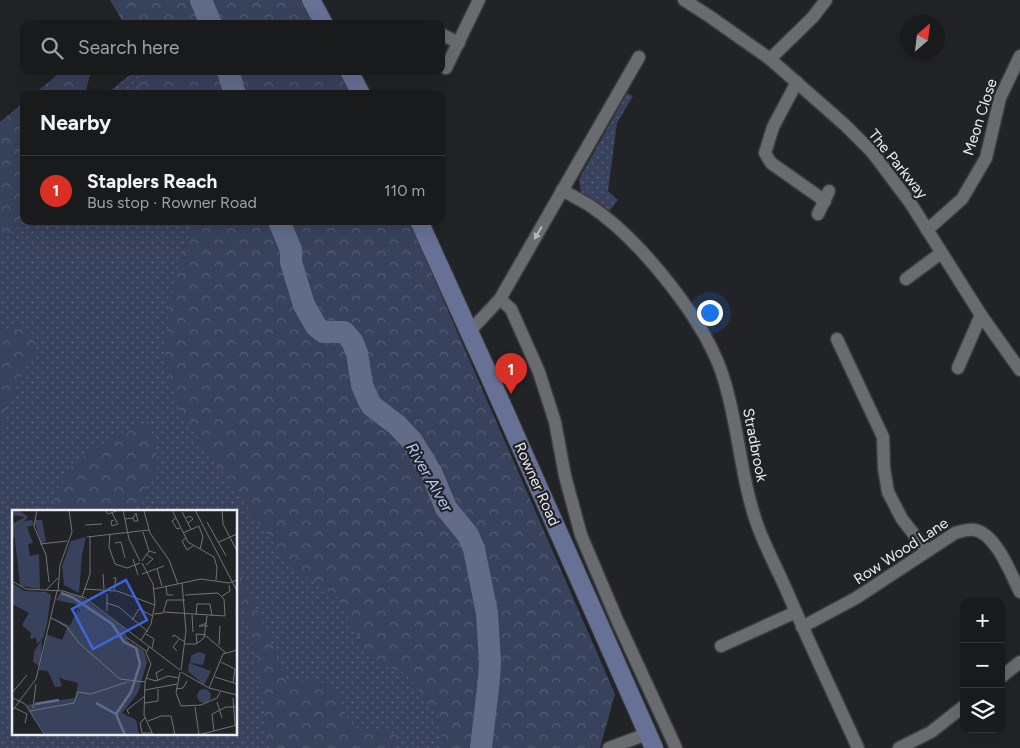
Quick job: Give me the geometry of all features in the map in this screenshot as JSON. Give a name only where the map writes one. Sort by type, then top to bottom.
[{"type":"main road","points":[[311,0],[322,20]]},
{"type":"main road","points":[[351,75],[359,90]]},
{"type":"main road","name":"Rowner Road","points":[[421,225],[651,741]]},
{"type":"street","points":[[446,68],[479,0]]},
{"type":"street","name":"The Parkway","points":[[684,0],[770,60],[872,152],[911,204],[980,315],[1018,362]]},
{"type":"street","points":[[770,60],[813,17],[826,0]]},
{"type":"street","points":[[445,36],[460,42]]},
{"type":"street","name":"Meon Close","points":[[927,230],[962,199],[986,158],[1000,98],[1020,56]]},
{"type":"street","points":[[469,332],[500,299],[639,57]]},
{"type":"street","points":[[796,82],[773,127],[765,153],[771,163],[827,196],[818,214]]},
{"type":"street","name":"Stradbrook","points":[[562,190],[590,206],[637,246],[665,278],[711,347],[727,389],[746,484],[758,527],[802,628],[858,748]]},
{"type":"street","points":[[906,279],[942,253]]},
{"type":"street","points":[[500,299],[511,309],[539,372],[555,422],[565,476],[581,535],[618,622],[676,748]]},
{"type":"street","points":[[958,368],[980,315]]},
{"type":"street","points":[[837,339],[882,437],[888,492],[902,519],[927,551]]},
{"type":"street","name":"Row Wood Lane","points":[[802,628],[856,598],[955,533],[973,530],[980,532],[995,544],[1020,592]]},
{"type":"street","points":[[721,646],[796,612]]},
{"type":"street","points":[[1005,674],[1020,662]]},
{"type":"street","points":[[899,748],[931,732],[960,709]]},
{"type":"street","points":[[609,748],[651,741]]},
{"type":"green space","points":[[110,0],[302,0],[316,20],[122,20]]},
{"type":"green space","points":[[57,75],[90,75],[86,90],[39,90]]},
{"type":"green space","points":[[130,75],[233,75],[239,90],[111,90]]},
{"type":"green space","points":[[139,75],[346,75],[351,90],[139,90]]},
{"type":"green space","points":[[627,93],[633,96],[617,123],[608,191],[618,200],[607,214],[581,193],[579,179]]},
{"type":"green space","points":[[20,105],[20,225],[0,244],[0,122]]},
{"type":"green space","points":[[20,161],[20,225],[286,225],[487,748],[0,748],[0,176]]},
{"type":"green space","points":[[193,225],[411,225],[615,694],[600,748],[443,748],[437,716],[406,674],[370,659],[338,598],[289,565],[179,411],[165,359],[169,310],[178,268]]},
{"type":"green space","points":[[19,323],[38,343],[7,406],[0,449],[0,333]]},
{"type":"green space","points":[[149,421],[159,464],[147,486],[140,510],[140,500],[126,510],[52,510],[54,500],[73,463],[113,437]]},
{"type":"green space","points":[[238,568],[288,681],[331,683],[352,728],[396,734],[393,748],[272,748],[267,732],[262,693]]},
{"type":"waterway","name":"River Alver","points":[[201,0],[209,20]]},
{"type":"waterway","name":"River Alver","points":[[229,75],[234,90]]},
{"type":"waterway","name":"River Alver","points":[[281,225],[291,250],[291,262],[304,305],[316,326],[323,332],[344,332],[352,341],[357,353],[362,385],[369,401],[372,406],[397,425],[412,441],[432,474],[446,508],[468,535],[474,549],[487,613],[490,662],[481,748]]},
{"type":"place","name":"Staplers Reach","points":[[511,394]]}]
